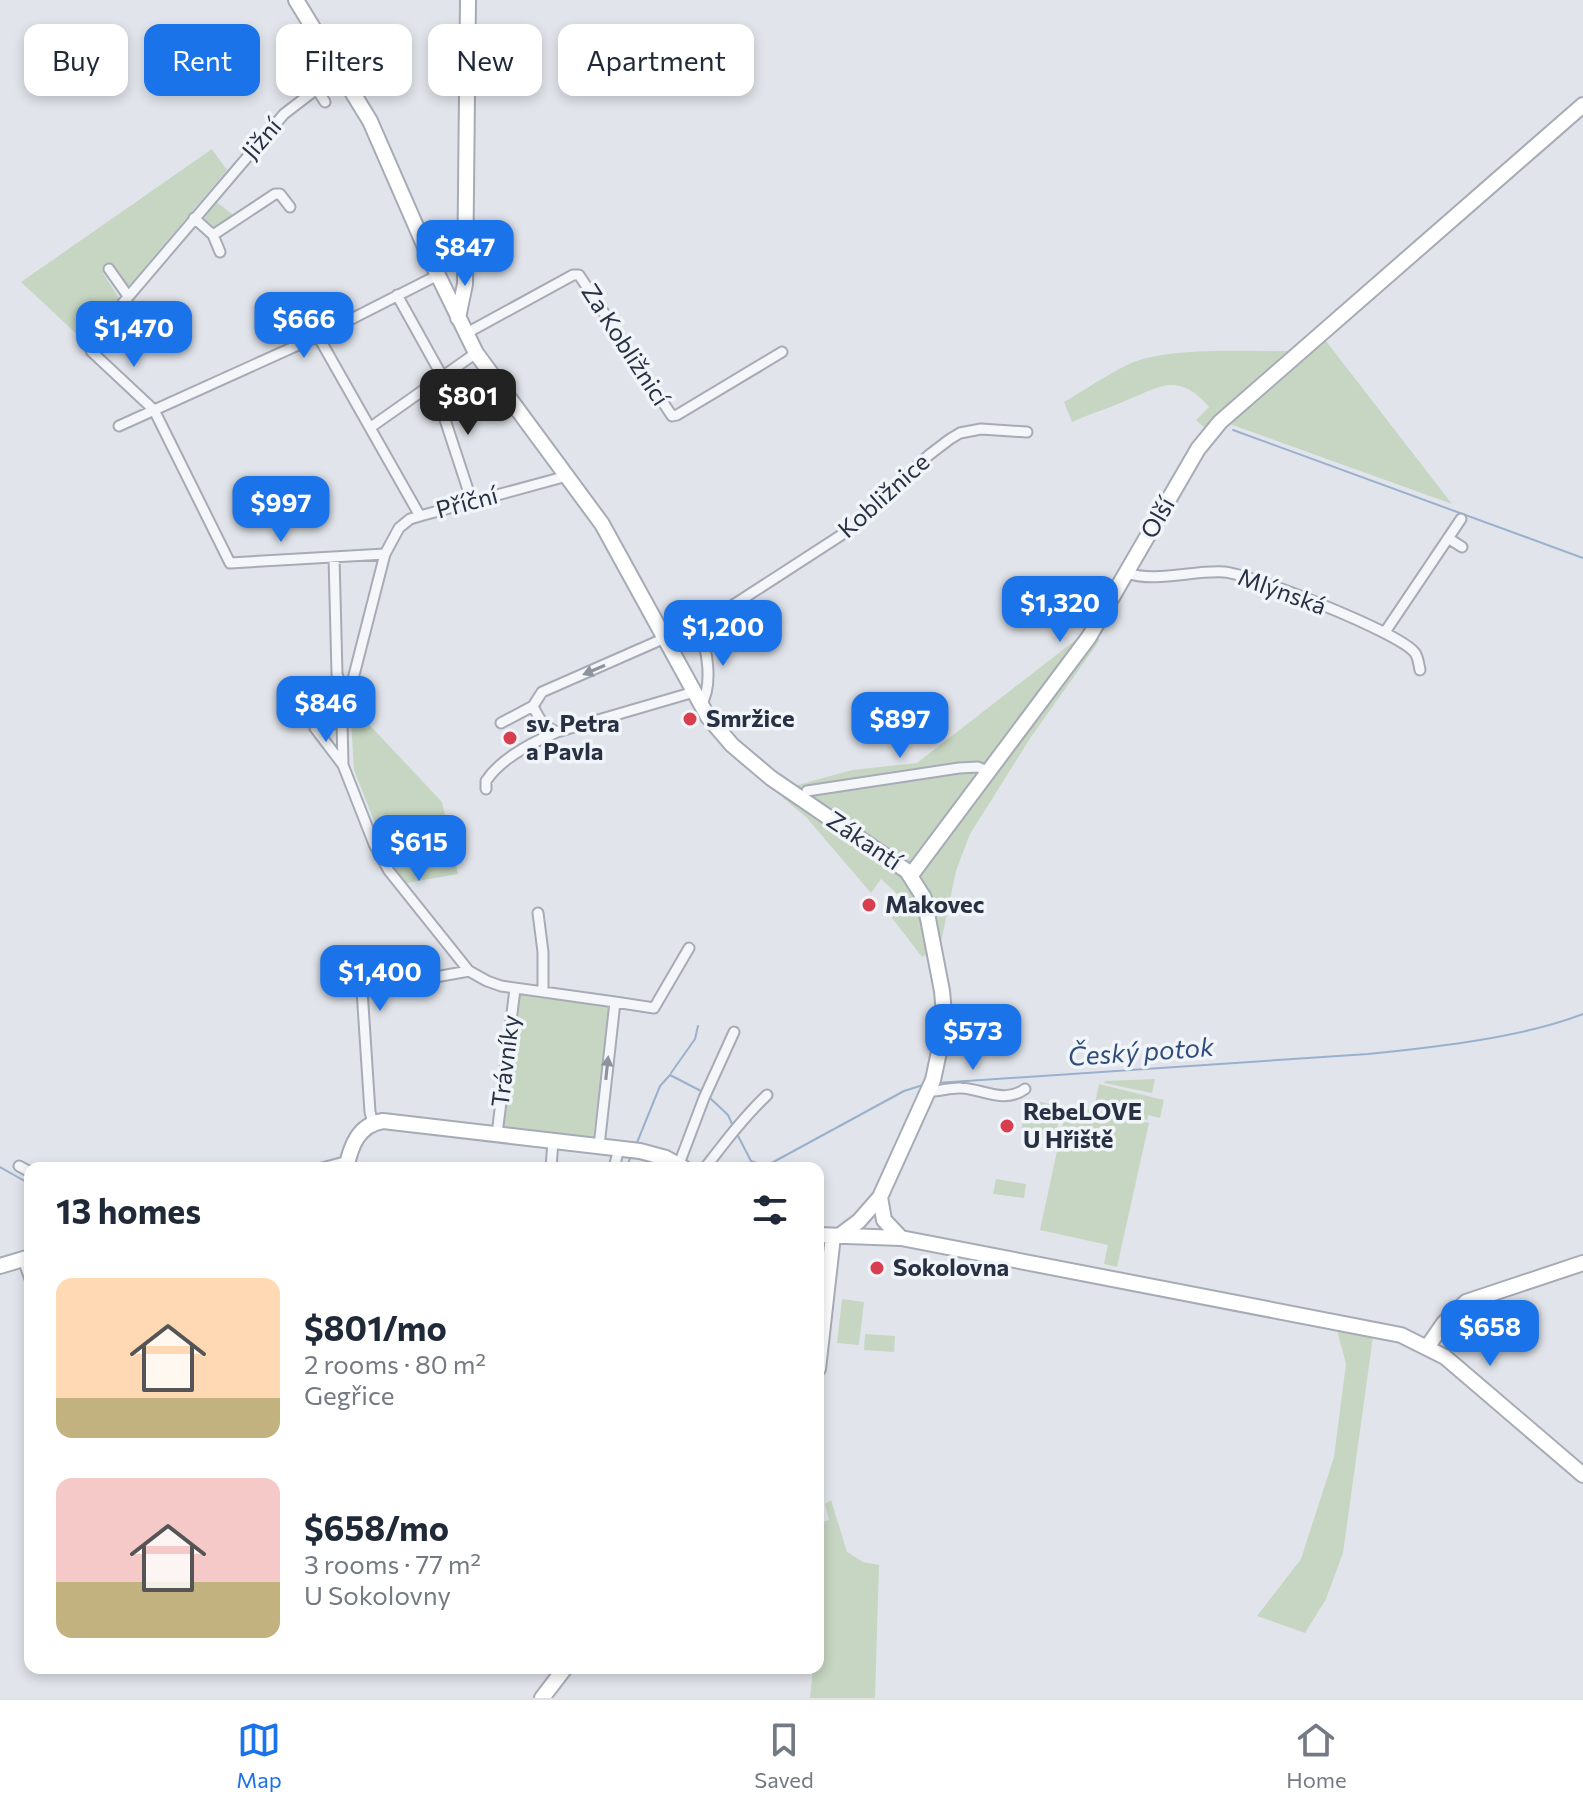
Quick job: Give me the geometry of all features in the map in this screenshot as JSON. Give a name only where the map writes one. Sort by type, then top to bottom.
[{"type":"street","name":"Zákantí","points":[[296,0],[311,24]]},
{"type":"street","points":[[458,318],[465,284],[468,0]]},
{"type":"street","name":"Jižní","points":[[154,410],[92,352],[88,344],[284,114],[306,96]]},
{"type":"street","points":[[321,96],[325,102]]},
{"type":"street","name":"Zákantí","points":[[356,96],[394,172],[465,334],[617,549],[697,699],[725,737],[764,772],[911,875],[926,904],[944,1002],[935,1073],[880,1197],[859,1221],[830,1236]]},
{"type":"street","name":"Olší","points":[[911,875],[1089,637],[1198,449],[1220,422],[1583,105]]},
{"type":"street","name":"Jižní","points":[[213,235],[275,194],[280,194],[290,207]]},
{"type":"street","points":[[194,218],[213,235],[220,252]]},
{"type":"street","points":[[109,269],[128,296]]},
{"type":"street","points":[[119,426],[318,336],[438,275]]},
{"type":"street","name":"Za Kobližnicí","points":[[465,334],[573,275],[579,275],[672,416],[782,352]]},
{"type":"street","points":[[397,295],[442,376]]},
{"type":"street","points":[[318,336],[420,516]]},
{"type":"street","points":[[371,427],[476,353]]},
{"type":"street","points":[[433,383],[472,502]]},
{"type":"street","points":[[154,410],[230,563],[385,554]]},
{"type":"street","name":"Kobližnice","points":[[501,723],[533,706],[542,692],[698,629],[846,532],[929,455],[960,433],[981,429],[1027,432]]},
{"type":"street","name":"Příční","points":[[343,765],[342,722],[385,554],[389,541],[399,528],[410,519],[567,476]]},
{"type":"street","points":[[1385,632],[1461,519]]},
{"type":"street","points":[[1448,538],[1462,547]]},
{"type":"street","points":[[334,557],[336,665],[348,697]]},
{"type":"street","name":"Mlýnská","points":[[1127,573],[1141,576],[1209,572],[1237,574],[1385,632],[1415,652],[1420,670]]},
{"type":"street","points":[[486,789],[486,781],[493,772],[532,743],[557,732],[622,711],[697,699],[707,690],[706,653],[698,629]]},
{"type":"street","points":[[533,706],[542,723],[557,732]]},
{"type":"street","points":[[342,722],[315,728],[343,765],[374,844],[389,871],[469,971],[362,990],[373,1123],[356,1138],[348,1162]]},
{"type":"street","points":[[807,791],[959,768],[978,767],[987,771]]},
{"type":"street","points":[[538,913],[543,952],[543,992]]},
{"type":"street","name":"Trávníky","points":[[469,971],[487,981],[515,989],[654,1008],[689,948]]},
{"type":"street","name":"Trávníky","points":[[497,1134],[515,989]]},
{"type":"street","points":[[599,1146],[615,1002]]},
{"type":"street","name":"Trávníky","points":[[682,1162],[706,1094],[734,1032]]},
{"type":"street","points":[[929,1090],[962,1088],[999,1097],[1025,1089]]},
{"type":"street","points":[[710,1162],[742,1119],[767,1095]]},
{"type":"street","name":"Trávníky","points":[[373,1123],[383,1121],[640,1151],[674,1162]]},
{"type":"street","points":[[551,1162],[553,1141]]},
{"type":"street","points":[[616,1162],[621,1149]]},
{"type":"street","points":[[19,1166],[24,1169]]},
{"type":"street","points":[[880,1197],[884,1220],[901,1238]]},
{"type":"street","points":[[824,1302],[830,1236],[901,1238],[1377,1329],[1428,1346],[1487,1390],[1583,1475]]},
{"type":"street","points":[[0,1266],[24,1259]]},
{"type":"street","points":[[1428,1346],[1444,1323],[1466,1302],[1583,1263]]},
{"type":"street","points":[[542,1698],[560,1674]]},
{"type":"green space","points":[[212,149],[227,170],[129,286],[113,266],[103,273],[119,298],[82,339],[21,282]]},
{"type":"green space","points":[[215,201],[236,217],[214,230],[204,218]]},
{"type":"green space","points":[[1326,341],[1452,504],[1230,424]]},
{"type":"green space","points":[[1292,351],[1207,430],[1196,420],[1209,407],[1188,389],[1178,386],[1159,387],[1072,422],[1064,402],[1119,369],[1143,359],[1185,352]]},
{"type":"green space","points":[[1087,631],[1100,640],[1031,737],[970,834],[956,871],[940,947],[922,957],[892,918],[904,900],[881,879],[871,893],[806,817],[783,798],[794,786],[852,770],[917,763]]},
{"type":"green space","points":[[362,717],[442,802],[458,874],[406,883],[398,875],[354,770],[351,720]]},
{"type":"green space","points":[[520,995],[610,1006],[593,1138],[503,1127]]},
{"type":"green space","points":[[1155,1079],[1152,1093],[1104,1083],[1105,1081]]},
{"type":"green space","points":[[1099,1084],[1164,1100],[1160,1118],[1148,1115],[1147,1120],[1094,1108]]},
{"type":"green space","points":[[1032,1100],[1062,1107],[1054,1142],[1021,1133],[1023,1120],[1029,1118]]},
{"type":"green space","points":[[1067,1105],[1149,1123],[1117,1267],[1104,1264],[1108,1245],[1040,1230]]},
{"type":"green space","points":[[996,1179],[1026,1184],[1024,1198],[993,1194]]},
{"type":"green space","points":[[842,1299],[864,1302],[859,1345],[837,1343]]},
{"type":"green space","points":[[1337,1330],[1373,1337],[1343,1553],[1326,1599],[1305,1633],[1257,1616],[1301,1559],[1334,1457],[1346,1364]]},
{"type":"green space","points":[[865,1334],[895,1336],[894,1352],[864,1350]]},
{"type":"green space","points":[[831,1500],[847,1552],[863,1562],[879,1565],[875,1698],[810,1698],[812,1674],[824,1674],[824,1522],[829,1520],[825,1504]]},
{"type":"waterway","points":[[1233,430],[1583,558]]},
{"type":"waterway","name":"Český potok","points":[[937,1083],[1368,1054],[1505,1035],[1583,1014]]},
{"type":"waterway","points":[[671,1073],[695,1039],[698,1026]]},
{"type":"waterway","name":"Český potok","points":[[636,1145],[660,1086],[670,1075],[701,1091]]},
{"type":"waterway","name":"Český potok","points":[[773,1162],[904,1091],[923,1085]]},
{"type":"waterway","name":"Český potok","points":[[710,1098],[728,1115],[733,1126]]},
{"type":"waterway","name":"Český potok","points":[[736,1132],[754,1162]]},
{"type":"waterway","name":"Český potok","points":[[629,1162],[632,1154]]},
{"type":"waterway","name":"Český potok","points":[[0,1167],[24,1181]]},
{"type":"place","name":"Smržice","points":[[690,719]]},
{"type":"place","name":"sv. Petra a Pavla","points":[[510,738]]},
{"type":"place","name":"Makovec","points":[[869,905]]},
{"type":"place","name":"RebeLOVE U Hřiště","points":[[1007,1126]]},
{"type":"place","name":"Sokolovna","points":[[877,1268]]}]
